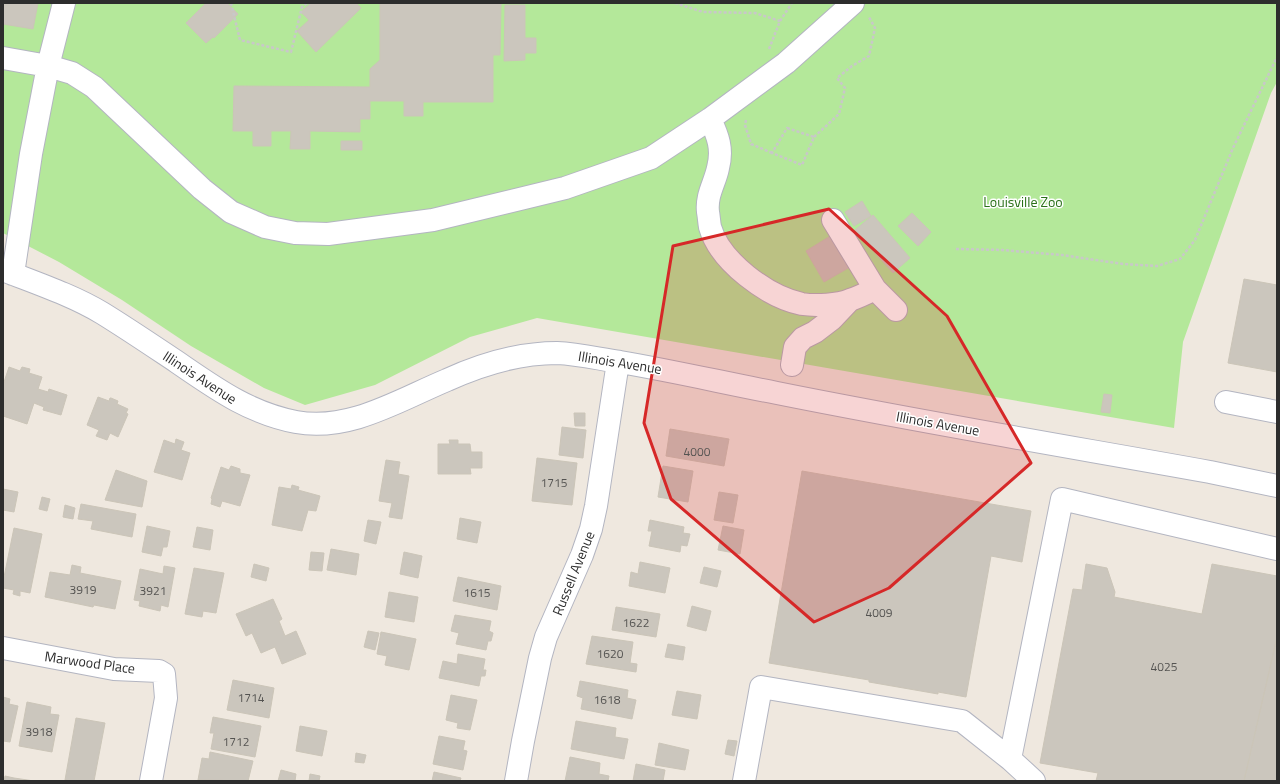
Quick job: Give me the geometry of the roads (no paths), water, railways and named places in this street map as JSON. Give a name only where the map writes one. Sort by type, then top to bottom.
[{"type":"street","points":[[8,272],[48,66],[64,3]]},
{"type":"street","points":[[3,58],[48,66],[72,73],[94,87],[202,189],[231,212],[265,227],[295,233],[328,234],[433,220],[565,188],[651,158],[710,119],[861,9]]},
{"type":"street","points":[[710,119],[718,136],[721,151],[718,169],[710,188],[708,210],[711,228],[719,244],[733,265],[752,281],[777,295],[802,304],[823,304],[849,301],[875,289]]},
{"type":"street","points":[[833,220],[875,289],[896,310]]},
{"type":"street","name":"Illinois Avenue","points":[[8,272],[98,311],[224,394],[261,413],[296,422],[318,424],[350,420],[377,411],[451,378],[508,358],[531,354],[574,354],[658,368],[777,393],[1277,486]]},
{"type":"street","points":[[792,365],[795,347],[803,338],[815,332],[832,319],[849,301]]},
{"type":"street","name":"Russell Avenue","points":[[516,781],[540,658],[546,637],[582,556],[591,529],[596,506],[618,362]]},
{"type":"street","points":[[1226,402],[1277,412]]},
{"type":"street","points":[[1010,759],[1062,499],[1277,549]]},
{"type":"street","name":"Marwood Place","points":[[3,648],[114,669],[159,671],[164,674],[166,698],[151,781]]},
{"type":"street","points":[[744,781],[761,687],[962,721],[1010,759],[1030,780]]},
{"type":"park label","name":"Louisville Zoo","points":[[1023,201]]}]
